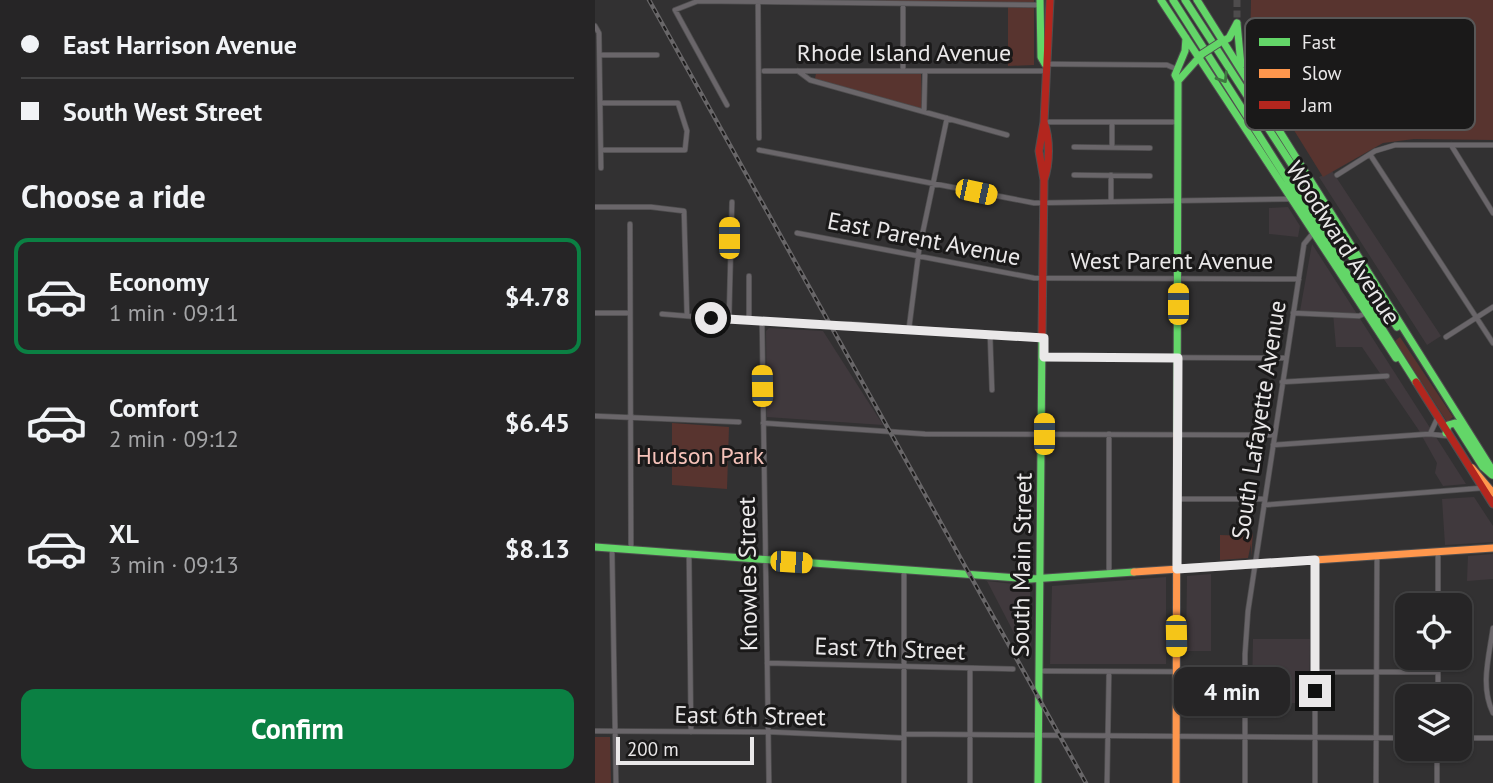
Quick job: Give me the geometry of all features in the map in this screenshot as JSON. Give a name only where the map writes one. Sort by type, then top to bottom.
[{"type":"main road","name":"South Main Street","points":[[1038,783],[1044,434],[1044,180],[1041,172],[1041,132],[1044,122],[1045,68],[1049,57],[1050,0]]},
{"type":"main road","name":"Woodward Avenue","points":[[1161,0],[1245,126]]},
{"type":"main road","name":"Woodward Avenue","points":[[1173,0],[1245,112]]},
{"type":"main road","name":"Woodward Avenue","points":[[1185,0],[1245,91]]},
{"type":"main road","name":"Woodward Avenue","points":[[1197,0],[1221,42],[1245,74]]},
{"type":"main road","name":"South Main Street","points":[[1040,2],[1041,57],[1045,68]]},
{"type":"main road","points":[[1040,2],[1046,10],[1050,39]]},
{"type":"main road","points":[[1178,81],[1200,55],[1229,38],[1237,23],[1242,69]]},
{"type":"main road","points":[[1176,783],[1176,69],[1184,54],[1186,38]]},
{"type":"main road","name":"Woodward Avenue","points":[[1247,130],[1366,313],[1427,401]]},
{"type":"main road","name":"Woodward Avenue","points":[[1257,130],[1467,463]]},
{"type":"main road","name":"Woodward Avenue","points":[[1270,130],[1443,393]]},
{"type":"main road","name":"Woodward Avenue","points":[[1280,130],[1493,473]]},
{"type":"main road","points":[[1447,434],[1448,425],[1455,423],[1483,467],[1493,473]]},
{"type":"main road","points":[[1467,463],[1482,488],[1490,495]]},
{"type":"main road","points":[[1467,463],[1483,477],[1493,504]]},
{"type":"main road","points":[[595,547],[1040,579],[1493,548]]},
{"type":"street","points":[[727,105],[675,10],[698,1],[903,5],[1040,2]]},
{"type":"street","points":[[758,1],[759,138]]},
{"type":"street","points":[[903,5],[903,71]]},
{"type":"street","points":[[595,26],[599,33],[600,55],[598,127],[601,168]]},
{"type":"street","points":[[600,55],[657,55]]},
{"type":"street","name":"Rhode Island Avenue","points":[[764,71],[925,71],[1167,65],[1176,69]]},
{"type":"street","points":[[797,71],[810,80],[1007,135]]},
{"type":"street","points":[[924,112],[925,71]]},
{"type":"street","points":[[600,103],[678,103],[687,131],[685,150],[601,150]]},
{"type":"street","points":[[909,328],[918,256],[947,118]]},
{"type":"street","points":[[1044,122],[1177,122]]},
{"type":"street","points":[[1112,123],[1112,147]]},
{"type":"street","points":[[1337,175],[1375,151],[1395,145],[1493,145]]},
{"type":"street","points":[[1451,145],[1493,213]]},
{"type":"street","points":[[1074,147],[1150,148]]},
{"type":"street","points":[[759,150],[1034,203],[1291,199]]},
{"type":"street","points":[[1371,156],[1493,343]]},
{"type":"street","points":[[1074,175],[1150,176]]},
{"type":"street","points":[[1111,175],[1111,201]]},
{"type":"street","points":[[729,319],[732,202]]},
{"type":"street","points":[[595,207],[651,207],[684,211],[687,316]]},
{"type":"street","points":[[630,224],[631,550]]},
{"type":"street","name":"East Parent Avenue","points":[[797,233],[1044,278]]},
{"type":"street","name":"South Lafayette Avenue","points":[[1245,783],[1244,671],[1254,564],[1304,244],[1313,233]]},
{"type":"street","points":[[748,321],[750,276]]},
{"type":"street","name":"West Parent Avenue","points":[[1044,278],[1299,279]]},
{"type":"street","points":[[1447,337],[1493,307]]},
{"type":"street","points":[[595,313],[631,313]]},
{"type":"street","points":[[1293,313],[1357,316],[1366,313]]},
{"type":"street","points":[[662,314],[1044,338]]},
{"type":"street","name":"Knowles Street","points":[[762,322],[769,783]]},
{"type":"street","points":[[990,334],[992,390]]},
{"type":"street","points":[[1044,357],[1286,358]]},
{"type":"street","points":[[1282,382],[1387,376]]},
{"type":"street","points":[[595,416],[739,422]]},
{"type":"street","points":[[1429,434],[1435,429],[1437,419]]},
{"type":"street","points":[[763,424],[913,433],[1274,435]]},
{"type":"street","points":[[1109,434],[1109,575]]},
{"type":"street","points":[[1272,446],[1447,434]]},
{"type":"street","points":[[1177,499],[1264,502],[1482,488]]},
{"type":"street","points":[[611,548],[617,783]]},
{"type":"street","points":[[1438,552],[1438,593]]},
{"type":"street","points":[[689,554],[691,732]]},
{"type":"street","points":[[1376,783],[1377,556]]},
{"type":"street","points":[[1315,560],[1315,783]]},
{"type":"street","points":[[904,571],[904,783]]},
{"type":"street","points":[[1493,628],[1485,684],[1486,698],[1493,713]]},
{"type":"street","name":"East 7th Street","points":[[767,663],[1013,669]]},
{"type":"street","points":[[970,668],[970,783]]},
{"type":"street","points":[[1038,671],[1244,671]]},
{"type":"street","points":[[1315,671],[1438,672],[1438,684]]},
{"type":"street","points":[[1107,783],[1109,672]]},
{"type":"street","name":"East 6th Street","points":[[595,731],[904,736],[1395,738]]},
{"type":"street","points":[[1472,738],[1493,738]]},
{"type":"street","points":[[1437,761],[1437,783]]},
{"type":"shaded area","points":[[1332,171],[1441,336],[1427,345],[1319,177]]},
{"type":"shaded area","points":[[1288,207],[1300,226],[1298,237],[1269,234],[1269,208]]},
{"type":"shaded area","points":[[1312,244],[1466,484],[1443,486],[1435,473],[1437,463],[1418,429],[1362,347],[1336,347],[1333,313],[1300,311]]},
{"type":"shaded area","points":[[769,328],[823,331],[883,425],[767,417],[766,331]]},
{"type":"shaded area","points":[[1474,497],[1493,526],[1493,542],[1445,545],[1442,499]]},
{"type":"shaded area","points":[[1493,554],[1493,579],[1467,581],[1468,556]]},
{"type":"shaded area","points":[[1211,574],[1211,651],[1186,651],[1187,576]]},
{"type":"shaded area","points":[[1166,577],[1166,664],[1050,664],[1052,586]]},
{"type":"shaded area","points":[[987,581],[1030,586],[1031,659],[1027,658]]},
{"type":"shaded area","points":[[1253,639],[1310,639],[1309,703],[1280,703],[1277,691],[1252,691]]},
{"type":"green space","points":[[761,0],[1034,0],[1034,65],[1008,66],[1008,2]]},
{"type":"green space","points":[[1251,0],[1493,0],[1493,140],[1414,139],[1383,143],[1323,177],[1294,130],[1475,130],[1475,18],[1251,18]]},
{"type":"green space","points":[[816,73],[921,74],[922,109],[815,79]]},
{"type":"green space","points":[[1400,337],[1453,417],[1447,422],[1395,341]]},
{"type":"green space","name":"Hudson Park","points":[[672,423],[729,427],[727,489],[672,485]]},
{"type":"green space","points":[[1253,532],[1251,557],[1251,544],[1248,558],[1220,560],[1220,535],[1252,536]]},
{"type":"green space","points":[[595,737],[610,737],[611,783],[595,783]]},
{"type":"tunnel","points":[[1237,0],[1237,23]]},
{"type":"railway","points":[[649,0],[1086,783]]},
{"type":"traffic: fast","points":[[1040,0],[1041,57],[1045,64]]},
{"type":"traffic: fast","points":[[1161,0],[1245,128]]},
{"type":"traffic: fast","points":[[1173,0],[1245,113]]},
{"type":"traffic: fast","points":[[1185,0],[1245,93]]},
{"type":"traffic: fast","points":[[1197,0],[1245,76]]},
{"type":"traffic: fast","points":[[1237,23],[1241,65]]},
{"type":"traffic: fast","points":[[1223,41],[1229,38],[1237,23]]},
{"type":"traffic: fast","points":[[1177,434],[1178,81],[1175,75],[1185,51],[1186,38]]},
{"type":"traffic: fast","points":[[1202,54],[1219,43]]},
{"type":"traffic: fast","points":[[1178,81],[1202,54]]},
{"type":"traffic: fast","points":[[1246,130],[1396,358]]},
{"type":"traffic: fast","points":[[1256,130],[1416,382]]},
{"type":"traffic: fast","points":[[1269,130],[1397,327]]},
{"type":"traffic: fast","points":[[1279,130],[1493,471]]},
{"type":"traffic: fast","points":[[1038,783],[1042,335]]},
{"type":"traffic: fast","points":[[1446,433],[1448,425],[1455,423],[1483,467],[1492,475]]},
{"type":"traffic: fast","points":[[595,547],[1031,579],[1134,572]]},
{"type":"traffic: slow","points":[[1176,783],[1177,434]]},
{"type":"traffic: slow","points":[[1472,468],[1493,493]]},
{"type":"traffic: slow","points":[[1134,572],[1493,548]]},
{"type":"traffic: jam","points":[[1044,180],[1048,151],[1044,122],[1050,0]]},
{"type":"traffic: jam","points":[[1042,335],[1044,180],[1039,151],[1044,122]]},
{"type":"traffic: jam","points":[[1416,382],[1493,504]]},
{"type":"route","points":[[711,318],[811,326],[851,324],[1044,338],[1044,357],[1178,358],[1177,569],[1315,560],[1315,691]]}]
